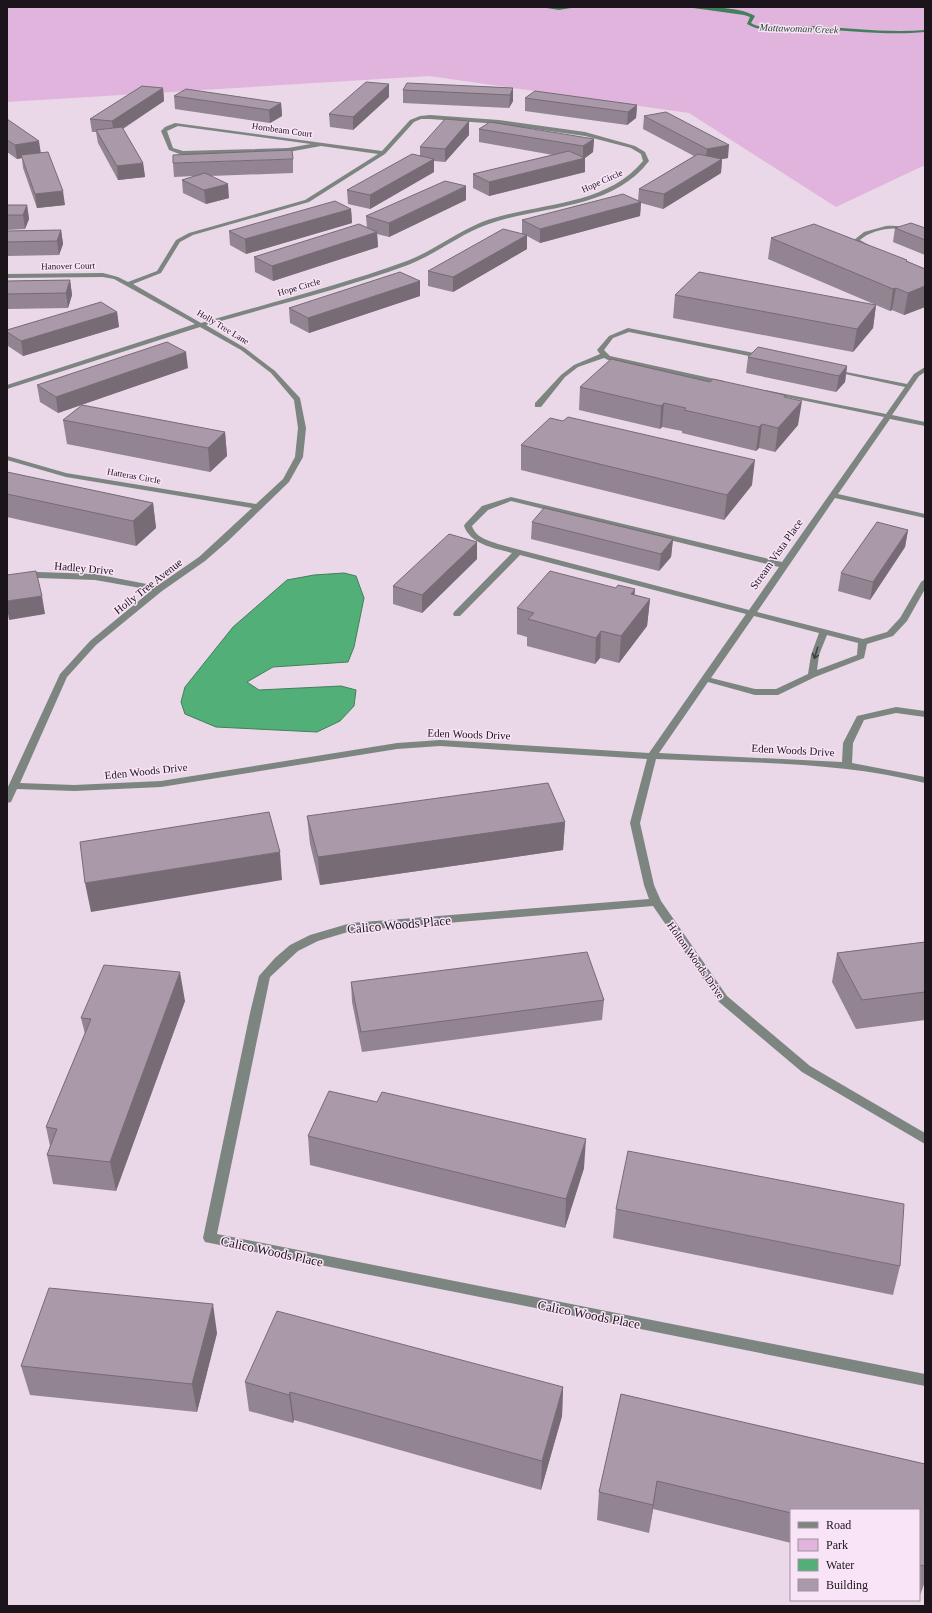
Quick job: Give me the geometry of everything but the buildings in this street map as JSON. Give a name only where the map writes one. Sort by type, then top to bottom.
[{"type":"street","name":"Hope Circle","points":[[7,387],[202,324],[344,283],[409,262],[467,230],[488,223],[584,199],[610,189],[631,178],[642,169],[646,161],[643,153],[633,148],[585,134],[499,122],[430,117],[420,118],[412,121],[384,153],[307,201],[191,234],[178,241],[170,251],[166,261],[158,272],[128,284]]},
{"type":"street","name":"Hornbeam Court","points":[[322,144],[288,150],[182,153],[171,149],[164,131],[166,128],[177,124],[322,144],[384,153]]},
{"type":"street","points":[[875,250],[861,244],[857,240],[860,236],[866,233],[889,228],[905,228],[925,236]]},
{"type":"street","name":"Hanover Court","points":[[7,276],[103,275],[116,278],[128,284]]},
{"type":"street","name":"Holly Tree Lane","points":[[128,284],[202,324],[243,349],[273,372],[297,400]]},
{"type":"street","points":[[730,384],[608,358],[600,350],[611,337],[628,330],[770,358]]},
{"type":"street","points":[[538,405],[563,376],[572,370],[604,355]]},
{"type":"street","points":[[824,369],[909,386]]},
{"type":"street","name":"Stream Vista Place","points":[[652,756],[916,375],[925,369]]},
{"type":"street","points":[[760,390],[925,424]]},
{"type":"street","name":"Holly Tree Avenue","points":[[7,800],[64,676],[93,644],[159,589],[202,559],[286,480],[300,457],[302,428],[297,400]]},
{"type":"street","name":"Hatteras Circle","points":[[7,458],[42,469],[66,474],[258,507]]},
{"type":"street","points":[[832,495],[925,516]]},
{"type":"street","points":[[783,566],[511,499],[485,508],[468,526],[469,532],[475,538],[494,546],[863,642],[890,634],[904,619],[925,582]]},
{"type":"street","points":[[457,614],[518,552]]},
{"type":"street","name":"Hadley Drive","points":[[7,579],[38,575],[95,577],[159,589]]},
{"type":"street","points":[[812,675],[815,655],[824,632]]},
{"type":"street","points":[[705,679],[755,692],[778,692],[812,675],[861,656],[863,642]]},
{"type":"street","points":[[847,765],[848,743],[860,718],[896,710],[925,714]]},
{"type":"street","name":"Eden Woods Drive","points":[[14,786],[82,788],[161,784],[397,746],[440,743],[652,756],[847,765],[925,780]]},
{"type":"street","name":"Holton Woods Drive","points":[[652,756],[635,823],[649,885],[656,902],[723,1000],[806,1069],[925,1139]]},
{"type":"street","name":"Calico Woods Place","points":[[656,902],[351,927],[314,938],[294,948],[279,960],[265,976],[256,1013],[210,1238],[925,1380]]},
{"type":"green space","points":[[7,7],[925,7],[925,165],[836,207],[689,113],[429,76],[7,102]]},
{"type":"water","points":[[344,573],[356,576],[364,598],[354,647],[348,662],[273,667],[247,682],[259,690],[341,686],[356,690],[354,706],[340,721],[317,732],[216,727],[185,714],[181,702],[185,687],[233,627],[287,580],[314,575]]},
{"type":"waterway","name":"Mattawoman Creek","points":[[543,7],[559,9],[575,7]]},
{"type":"waterway","name":"Mattawoman Creek","points":[[688,7],[737,12],[753,16],[749,23],[753,26],[765,28],[813,27],[893,33],[925,31]]}]
